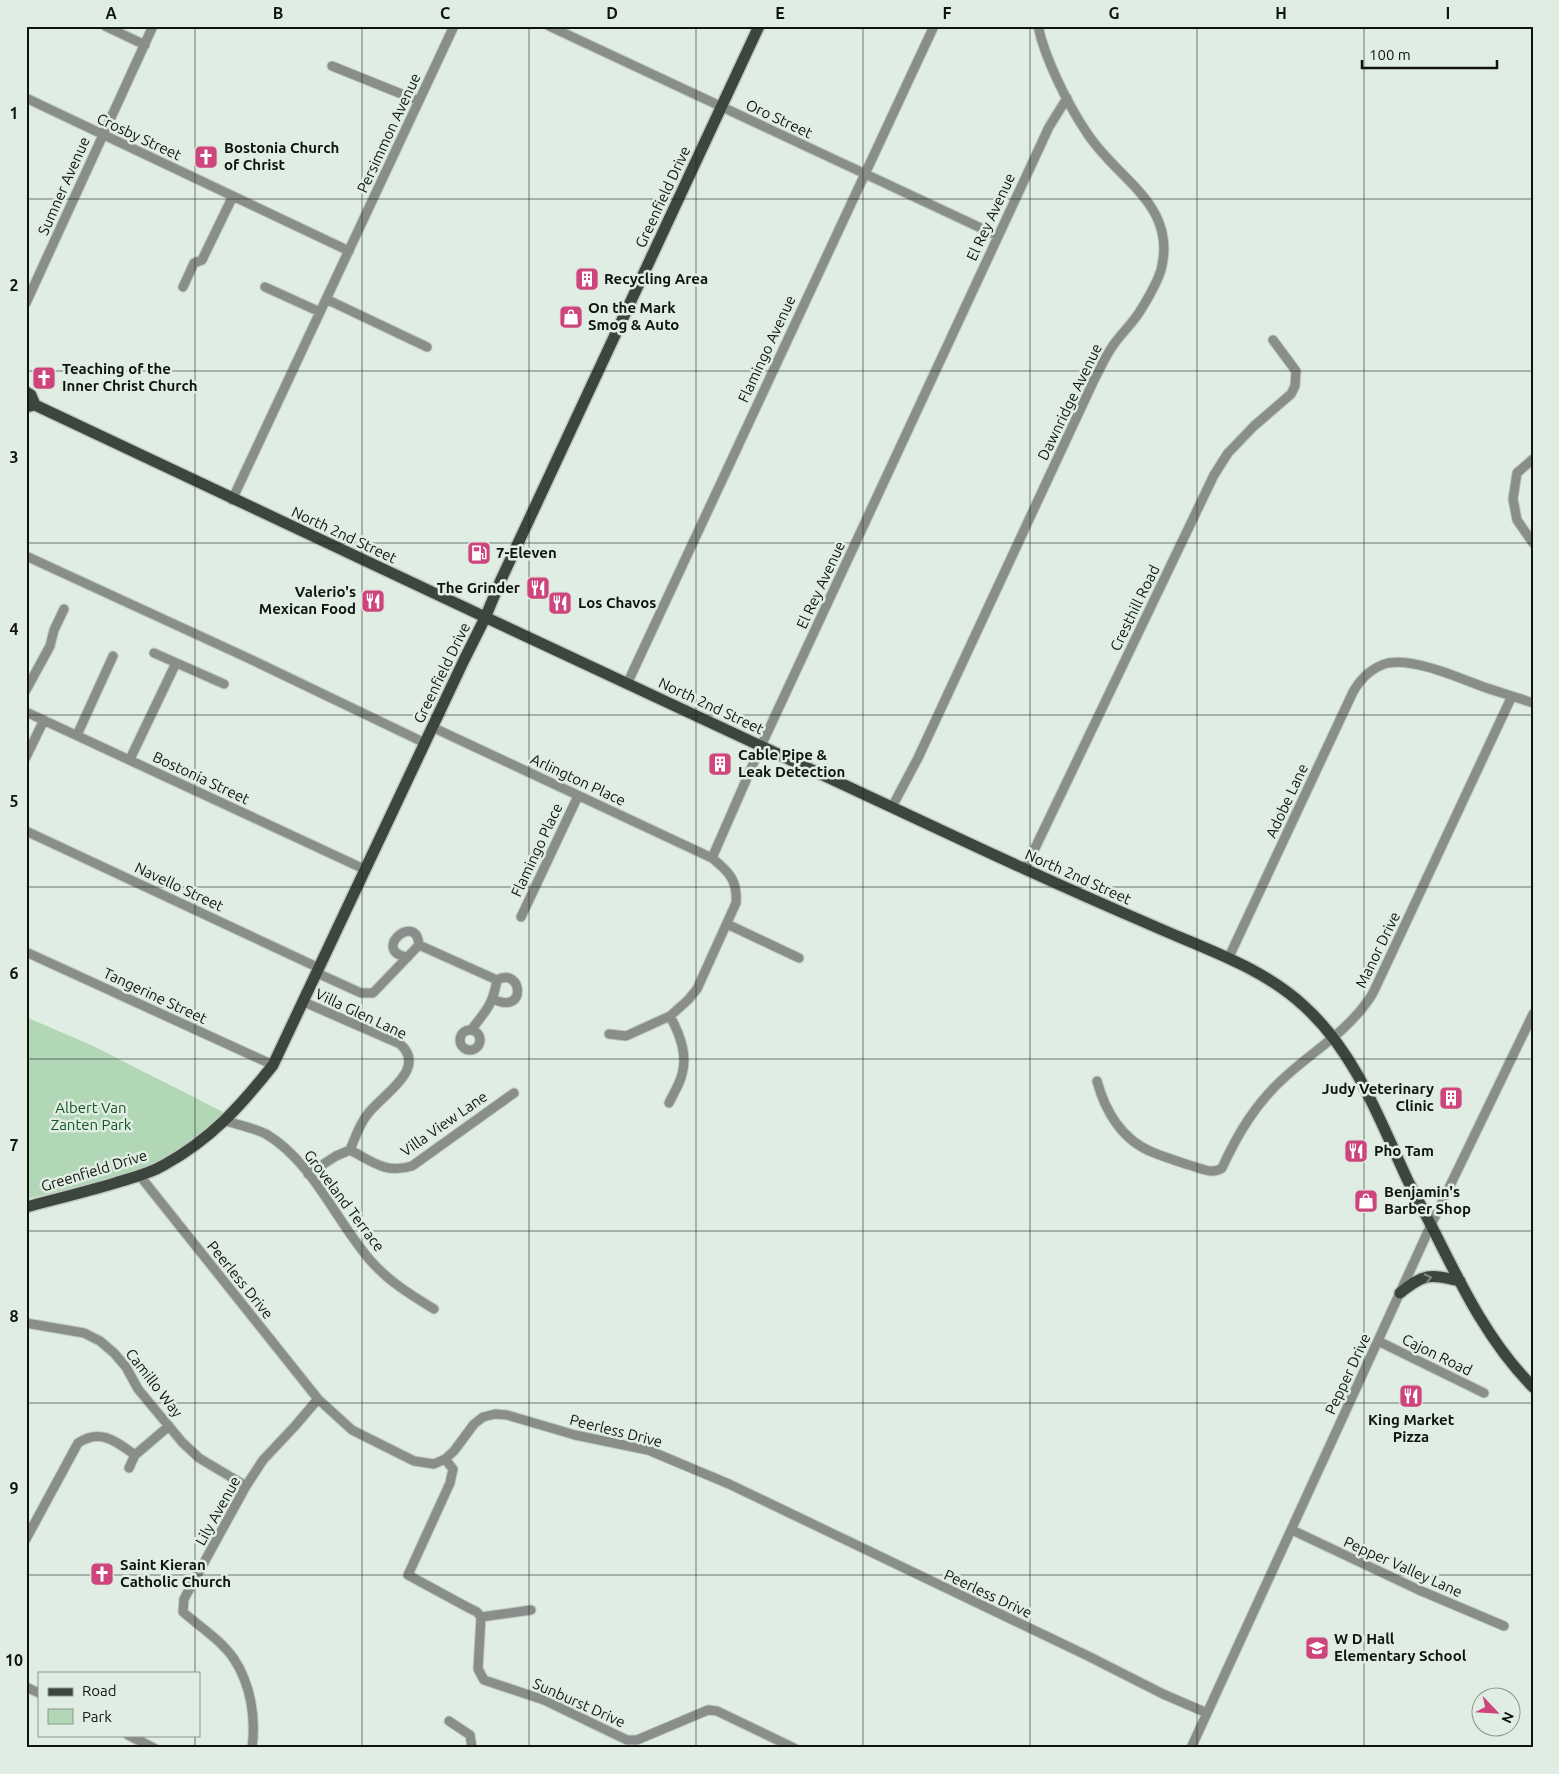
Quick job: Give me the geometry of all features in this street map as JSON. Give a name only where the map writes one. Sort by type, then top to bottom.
[{"type":"main road","name":"Greenfield Drive","points":[[26,1207],[140,1176],[164,1166],[208,1137],[226,1121],[273,1065],[304,1002],[364,869],[485,618],[500,582],[759,26]]},
{"type":"main road","name":"North 2nd Street","points":[[26,392],[31,395],[31,406],[1025,869],[1254,971],[1280,986],[1308,1010],[1334,1038],[1356,1071],[1475,1311],[1520,1374],[1533,1387]]},
{"type":"main road","points":[[1400,1293],[1416,1280],[1428,1276],[1438,1276],[1460,1281]]},
{"type":"street","points":[[105,26],[145,45]]},
{"type":"street","name":"Sumner Avenue","points":[[26,303],[153,26]]},
{"type":"street","name":"Persimmon Avenue","points":[[326,299],[454,26]]},
{"type":"street","name":"Oro Street","points":[[548,26],[998,236]]},
{"type":"street","name":"Flamingo Avenue","points":[[627,684],[934,26]]},
{"type":"street","name":"Dawnridge Avenue","points":[[892,807],[922,751],[1094,380],[1112,346],[1140,312],[1160,272],[1165,247],[1162,226],[1152,208],[1087,134],[1067,98],[1041,42],[1038,26]]},
{"type":"street","points":[[332,66],[419,101]]},
{"type":"street","name":"Crosby Street","points":[[26,98],[348,251]]},
{"type":"street","name":"El Rey Avenue","points":[[712,858],[761,746],[998,236],[1049,127],[1067,98]]},
{"type":"street","points":[[183,287],[194,263],[202,260],[233,196]]},
{"type":"street","points":[[265,287],[320,312]]},
{"type":"street","points":[[232,500],[326,299],[427,347]]},
{"type":"street","name":"Cresthill Road","points":[[1025,869],[1214,475],[1228,453],[1254,426],[1291,394],[1296,386],[1296,371],[1273,340]]},
{"type":"street","points":[[1533,459],[1518,473],[1513,499],[1517,520],[1533,543]]},
{"type":"street","points":[[26,556],[250,659],[425,743]]},
{"type":"street","points":[[26,690],[50,646],[54,630],[64,609]]},
{"type":"street","points":[[154,653],[224,684]]},
{"type":"street","points":[[76,735],[113,656]]},
{"type":"street","name":"Adobe Lane","points":[[1228,959],[1353,692],[1364,676],[1391,662],[1412,664],[1442,671],[1512,696]]},
{"type":"street","points":[[130,759],[176,663]]},
{"type":"street","points":[[1512,696],[1533,703]]},
{"type":"street","name":"Manor Drive","points":[[1097,1081],[1102,1099],[1115,1123],[1138,1143],[1151,1152],[1212,1172],[1222,1168],[1236,1138],[1253,1111],[1284,1078],[1334,1038],[1368,1002],[1512,696]]},
{"type":"street","name":"Bostonia Street","points":[[26,712],[364,869]]},
{"type":"street","points":[[26,757],[44,720]]},
{"type":"street","name":"Arlington Place","points":[[432,727],[712,858]]},
{"type":"street","name":"Flamingo Place","points":[[521,916],[578,796]]},
{"type":"street","name":"Navello Street","points":[[26,831],[366,994],[374,993],[408,957]]},
{"type":"street","points":[[609,1034],[626,1036],[670,1016],[688,1000],[696,989],[736,903],[736,895],[728,870],[712,858]]},
{"type":"street","points":[[727,924],[799,958]]},
{"type":"street","points":[[412,933],[417,938],[419,946],[408,957],[398,954],[394,948],[394,940],[398,934],[412,933]]},
{"type":"street","points":[[419,946],[497,980],[504,977],[512,979],[517,984],[518,992],[515,999],[510,1003],[502,1003],[493,999]]},
{"type":"street","name":"Tangerine Street","points":[[26,952],[273,1065]]},
{"type":"street","points":[[471,1030],[488,1009],[493,999],[497,980]]},
{"type":"street","name":"Villa Glen Lane","points":[[304,1002],[400,1044],[406,1049],[409,1056],[408,1069],[391,1092],[367,1114],[350,1150]]},
{"type":"street","name":"Pepper Drive","points":[[1191,1748],[1431,1225],[1533,1014]]},
{"type":"street","points":[[668,1103],[683,1073],[684,1050],[678,1031],[670,1016]]},
{"type":"street","name":"Villa View Lane","points":[[350,1150],[386,1169],[401,1170],[412,1166],[514,1093]]},
{"type":"street","name":"Groveland Terrace","points":[[226,1121],[263,1133],[276,1140],[286,1149],[308,1174],[370,1261],[396,1284],[434,1309]]},
{"type":"street","points":[[308,1174],[336,1156],[350,1150]]},
{"type":"street","name":"Peerless Drive","points":[[140,1176],[318,1399],[352,1430],[414,1461],[434,1464],[445,1459],[454,1451],[474,1424],[483,1417],[495,1414],[507,1415],[575,1435],[648,1450],[729,1484],[1088,1656],[1163,1694],[1207,1713]]},
{"type":"street","name":"Camillo Way","points":[[26,1323],[84,1333],[100,1341],[126,1367],[138,1389],[182,1442],[199,1458],[246,1486]]},
{"type":"street","name":"Cajon Road","points":[[1378,1341],[1484,1393]]},
{"type":"street","name":"Lily Avenue","points":[[252,1748],[254,1730],[252,1706],[242,1674],[233,1658],[204,1629],[183,1612],[184,1599],[246,1486],[265,1458],[296,1426],[318,1399]]},
{"type":"street","points":[[129,1468],[135,1455],[169,1426]]},
{"type":"street","points":[[26,1539],[78,1443],[95,1438],[112,1439],[135,1455]]},
{"type":"street","points":[[445,1459],[453,1469],[450,1483],[408,1575],[477,1612],[481,1617],[531,1610]]},
{"type":"street","name":"Pepper Valley Lane","points":[[1292,1530],[1419,1590],[1504,1626]]},
{"type":"street","name":"Sunburst Drive","points":[[481,1617],[478,1669],[484,1680],[544,1700],[627,1740],[637,1740],[708,1710],[717,1712],[794,1748]]},
{"type":"street","points":[[26,1687],[38,1693]]},
{"type":"street","points":[[449,1721],[470,1735],[472,1748]]},
{"type":"street","points":[[130,1736],[154,1748]]},
{"type":"green space","name":"Albert Van Zanten Park","points":[[26,1017],[93,1046],[227,1114],[187,1145],[144,1167],[94,1183],[26,1199]]},
{"type":"place","name":"Bostonia Church of Christ","points":[[206,157]]},
{"type":"place","name":"Recycling Area","points":[[587,279]]},
{"type":"place","name":"On the Mark Smog & Auto","points":[[571,317]]},
{"type":"place","name":"Teaching of the Inner Christ Church","points":[[44,378]]},
{"type":"place","name":"7-Eleven","points":[[479,553]]},
{"type":"place","name":"The Grinder","points":[[538,588]]},
{"type":"place","name":"Valerio's Mexican Food","points":[[373,601]]},
{"type":"place","name":"Los Chavos","points":[[560,603]]},
{"type":"place","name":"Cable Pipe & Leak Detection","points":[[720,764]]},
{"type":"place","name":"Judy Veterinary Clinic","points":[[1451,1098]]},
{"type":"place","name":"Pho Tam","points":[[1356,1151]]},
{"type":"place","name":"Benjamin's Barber Shop","points":[[1366,1201]]},
{"type":"place","name":"King Market Pizza","points":[[1411,1396]]},
{"type":"place","name":"Saint Kieran Catholic Church","points":[[102,1574]]},
{"type":"place","name":"W D Hall Elementary School","points":[[1317,1648]]}]
